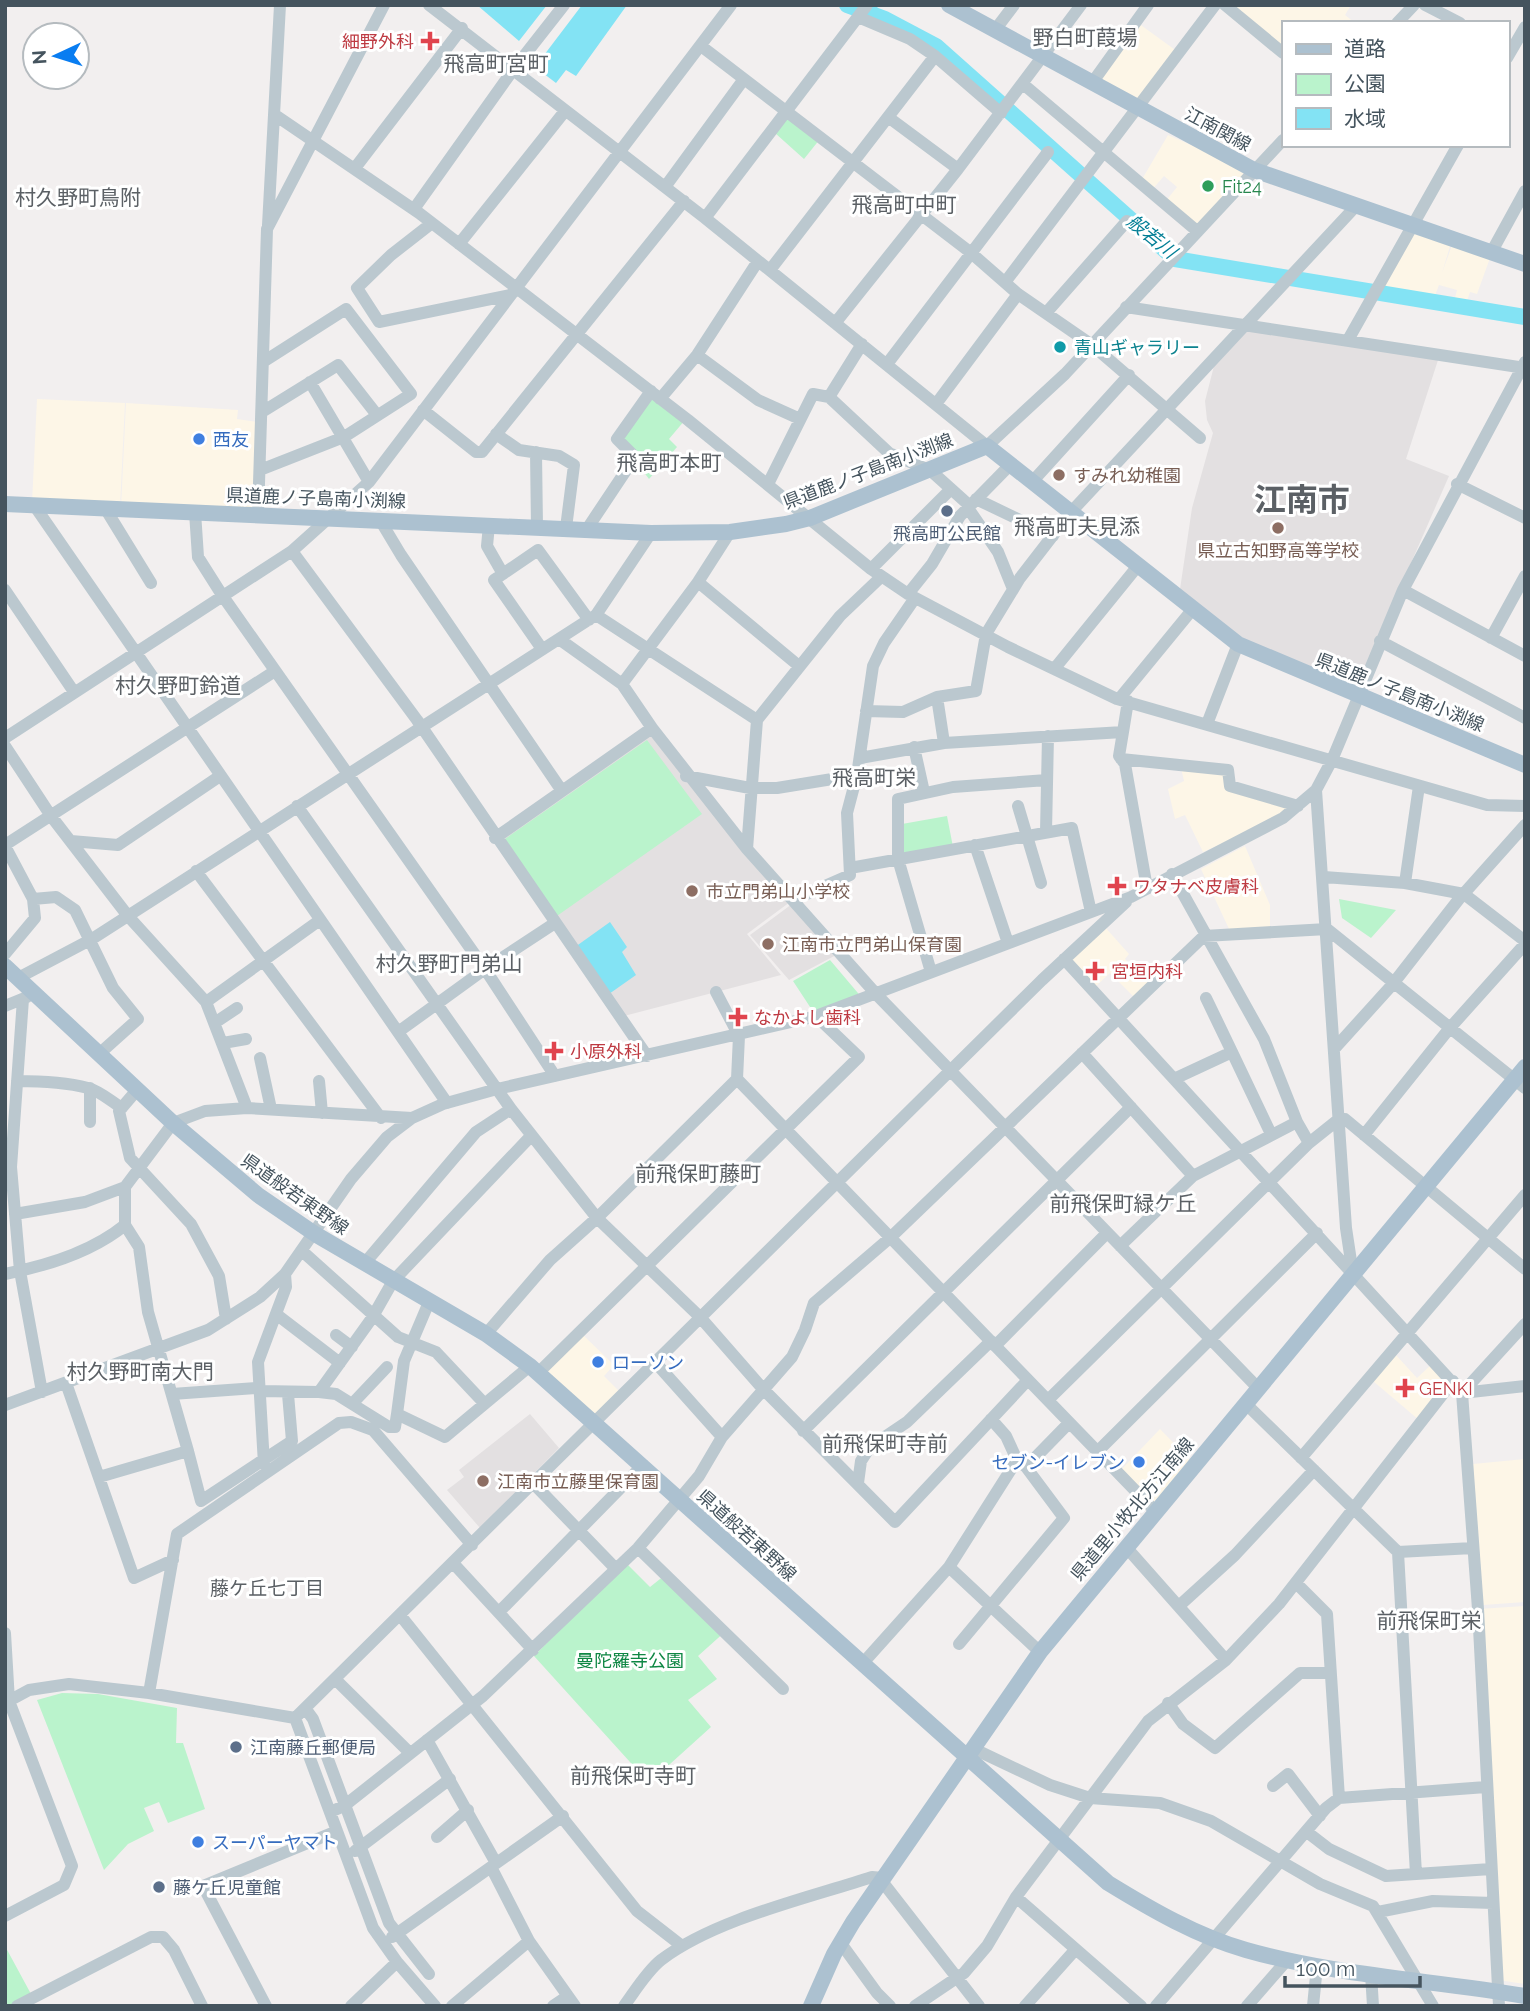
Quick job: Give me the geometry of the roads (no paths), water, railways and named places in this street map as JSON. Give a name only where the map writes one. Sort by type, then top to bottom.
[{"type":"main road","name":"江南関線","points":[[949,5],[1138,110],[1254,170],[1525,264]]},
{"type":"main road","name":"県道鹿ノ子島南小渕線","points":[[5,504],[651,533],[730,532],[810,518],[987,446],[1238,644],[1525,765]]},
{"type":"main road","name":"県道般若東野線","points":[[5,966],[18,978],[28,996],[99,1054],[173,1123],[258,1195],[393,1282],[486,1334],[534,1369],[595,1421],[677,1499],[969,1753],[1059,1842],[1108,1883],[1157,1913],[1246,1950],[1317,1966],[1418,1980],[1499,1998],[1525,1996]]},
{"type":"main road","name":"県道里小牧北方江南線","points":[[811,2006],[841,1942],[1040,1652],[1426,1185],[1521,1078]]},
{"type":"street","points":[[258,515],[267,229],[280,5]]},
{"type":"street","points":[[267,229],[384,5]]},
{"type":"street","points":[[429,5],[684,201],[987,446],[1092,345],[1282,141]]},
{"type":"street","points":[[414,209],[513,70],[564,5]]},
{"type":"street","points":[[5,738],[292,551],[369,482],[731,5]]},
{"type":"street","points":[[705,218],[867,5]]},
{"type":"street","points":[[995,30],[1014,5]]},
{"type":"street","points":[[836,322],[1024,84],[1041,56],[1081,5]]},
{"type":"street","points":[[1092,83],[1148,5]]},
{"type":"street","points":[[1006,281],[1215,5]]},
{"type":"street","points":[[1224,5],[1282,52]]},
{"type":"street","points":[[1399,21],[1414,5]]},
{"type":"street","points":[[1425,5],[1456,21]]},
{"type":"street","points":[[858,17],[910,38],[1001,113]]},
{"type":"street","points":[[1513,51],[1525,27]]},
{"type":"street","points":[[355,168],[462,29]]},
{"type":"street","points":[[701,46],[970,252],[1018,294],[1092,345],[1200,438]]},
{"type":"street","points":[[770,270],[935,56]]},
{"type":"street","points":[[665,187],[744,79]]},
{"type":"street","points":[[1024,84],[1104,155],[1197,231]]},
{"type":"street","points":[[459,244],[565,111]]},
{"type":"street","points":[[275,115],[414,209],[514,291],[655,395],[768,484],[876,573],[911,596],[1124,700],[1487,805],[1525,806]]},
{"type":"street","points":[[888,117],[958,169]]},
{"type":"street","points":[[1348,340],[1457,147]]},
{"type":"street","points":[[887,364],[1048,152]]},
{"type":"street","points":[[1491,253],[1525,191]]},
{"type":"street","points":[[270,196],[280,208]]},
{"type":"street","points":[[423,410],[477,452],[482,452],[684,201]]},
{"type":"street","points":[[866,711],[903,712],[937,697],[976,691],[986,634],[1013,589],[1071,512],[1356,206]]},
{"type":"street","points":[[1046,313],[1127,221]]},
{"type":"street","points":[[432,223],[357,288],[379,322],[514,291]]},
{"type":"street","points":[[587,529],[635,457],[617,439],[655,395],[697,355],[758,261]]},
{"type":"street","points":[[936,404],[1018,294]]},
{"type":"street","points":[[5,1405],[208,1330],[260,1297],[285,1274],[351,1178],[387,1137],[412,1118],[447,1103],[497,1089],[739,1036],[816,1016],[877,995],[1131,897],[1269,826],[1316,790],[1332,760],[1403,590],[1457,484],[1524,366],[1126,307]]},
{"type":"street","points":[[260,470],[341,438],[411,394],[346,309],[263,362]]},
{"type":"street","points":[[829,397],[862,344]]},
{"type":"street","points":[[697,355],[758,400],[800,419]]},
{"type":"street","points":[[262,412],[338,365],[377,415]]},
{"type":"street","points":[[1032,482],[1129,375]]},
{"type":"street","points":[[310,382],[369,482]]},
{"type":"street","points":[[768,484],[813,394],[829,397],[889,453],[930,470],[971,504],[1053,536]]},
{"type":"street","points":[[496,434],[519,450],[559,456],[574,466],[566,528]]},
{"type":"street","points":[[536,452],[537,527]]},
{"type":"street","points":[[793,900],[850,875],[847,813],[857,775],[873,666],[911,596],[971,504],[1010,464]]},
{"type":"street","points":[[1457,484],[1525,518]]},
{"type":"street","points":[[747,849],[757,720],[876,573],[951,489]]},
{"type":"street","points":[[971,504],[998,552],[1013,589]]},
{"type":"street","points":[[34,505],[134,654],[447,1103]]},
{"type":"street","points":[[105,508],[151,583]]},
{"type":"street","points":[[195,512],[198,557],[222,595],[485,969],[555,1076]]},
{"type":"street","points":[[380,520],[562,791]]},
{"type":"street","points":[[489,525],[486,546],[503,574]]},
{"type":"street","points":[[622,684],[698,582],[730,532]]},
{"type":"street","points":[[18,978],[92,939],[592,617],[651,533]]},
{"type":"street","points":[[542,649],[494,580],[538,550],[592,617],[648,649],[757,720]]},
{"type":"street","points":[[292,551],[421,726],[495,838],[647,1056]]},
{"type":"street","points":[[1055,668],[1137,567]]},
{"type":"street","points":[[1492,638],[1525,576]]},
{"type":"street","points":[[698,582],[799,666]]},
{"type":"street","points":[[5,590],[74,692]]},
{"type":"street","points":[[1403,590],[1525,656]]},
{"type":"street","points":[[1147,888],[1125,764],[1121,759],[1124,700],[1192,610]]},
{"type":"street","points":[[559,639],[622,684],[686,776],[877,995],[1258,1388]]},
{"type":"street","points":[[1380,640],[1525,719]]},
{"type":"street","points":[[1207,723],[1238,644]]},
{"type":"street","points":[[5,954],[34,918],[33,899],[5,845],[275,671]]},
{"type":"street","points":[[937,697],[944,743]]},
{"type":"street","points":[[495,838],[652,728]]},
{"type":"street","points":[[860,758],[944,743],[1123,732]]},
{"type":"street","points":[[1046,832],[1048,736]]},
{"type":"street","points":[[5,746],[51,816],[128,916],[206,1002],[216,1022],[247,1108]]},
{"type":"street","points":[[914,747],[924,792]]},
{"type":"street","points":[[1121,759],[1228,770],[1230,786],[1298,806]]},
{"type":"street","points":[[686,776],[750,788],[777,788],[857,775]]},
{"type":"street","points":[[71,841],[117,845],[220,776]]},
{"type":"street","points":[[931,972],[898,859],[898,799],[924,792],[1047,780]]},
{"type":"street","points":[[1405,883],[1419,786]]},
{"type":"street","points":[[1316,790],[1349,1255],[1354,1272]]},
{"type":"street","points":[[297,806],[511,1109],[597,1218],[700,1317],[763,1389],[895,1522],[1027,1381]]},
{"type":"street","points":[[1018,806],[1041,883]]},
{"type":"street","points":[[1335,1048],[1394,983],[1464,894],[1525,825]]},
{"type":"street","points":[[850,869],[1072,828],[1091,912]]},
{"type":"street","points":[[975,845],[1008,943]]},
{"type":"street","points":[[196,871],[381,1118]]},
{"type":"street","points":[[1172,874],[1204,936],[1264,1039],[1297,1122],[1310,1143]]},
{"type":"street","points":[[1324,877],[1405,883],[1464,894],[1525,942],[1449,1029],[1364,1135]]},
{"type":"street","points":[[33,899],[56,897],[75,910],[92,939],[113,988],[138,1019],[99,1054]]},
{"type":"street","points":[[295,1718],[950,1071],[1131,897]]},
{"type":"street","points":[[206,1002],[320,920]]},
{"type":"street","points":[[398,1032],[485,969],[555,923]]},
{"type":"street","points":[[338,1808],[472,1705],[638,1548],[699,1476],[722,1437],[792,1356],[814,1303],[891,1237],[1204,936],[1327,929],[1449,1029],[1521,1078]]},
{"type":"street","points":[[1064,960],[1354,1272],[1462,1393],[1499,1998]]},
{"type":"street","points":[[486,1334],[550,1261],[737,1079],[739,1036],[716,992]]},
{"type":"street","points":[[5,1006],[28,996]]},
{"type":"street","points":[[28,996],[17,1081],[11,1167],[20,1271],[43,1392]]},
{"type":"street","points":[[1206,998],[1271,1135]]},
{"type":"street","points":[[216,1022],[237,1008]]},
{"type":"street","points":[[397,1414],[445,1437],[483,1402],[534,1369],[646,1266],[859,1057],[816,1016]]},
{"type":"street","points":[[223,1043],[246,1039]]},
{"type":"street","points":[[1174,1079],[1232,1052]]},
{"type":"street","points":[[1082,1053],[1193,1176]]},
{"type":"street","points":[[260,1058],[271,1109]]},
{"type":"street","points":[[67,1073],[67,1087]]},
{"type":"street","points":[[737,1079],[788,1128],[1027,1381],[1155,1511]]},
{"type":"street","points":[[17,1081],[49,1080],[67,1087],[90,1088],[122,1108]]},
{"type":"street","points":[[319,1081],[322,1113]]},
{"type":"street","points":[[90,1088],[90,1122]]},
{"type":"street","points":[[138,1090],[119,1111],[130,1158],[191,1224],[219,1276],[226,1319]]},
{"type":"street","points":[[803,1430],[1132,1107]]},
{"type":"street","points":[[15,1214],[85,1202],[125,1187],[173,1123],[205,1111],[247,1108],[412,1118]]},
{"type":"street","points":[[364,1264],[476,1132],[511,1109]]},
{"type":"street","points":[[1048,1400],[1310,1143],[1339,1119],[1345,1119],[1525,1269]]},
{"type":"street","points":[[1120,1245],[1193,1176],[1239,1149],[1297,1122]]},
{"type":"street","points":[[319,1392],[373,1316],[393,1282],[531,1136]]},
{"type":"street","points":[[125,1187],[125,1224],[139,1247],[148,1312],[201,1501],[292,1441],[288,1394]]},
{"type":"street","points":[[1301,1458],[1525,1195]]},
{"type":"street","points":[[5,1275],[46,1265],[110,1237],[125,1224]]},
{"type":"street","points":[[858,1483],[861,1461],[870,1447],[907,1422],[993,1344],[1107,1233]]},
{"type":"street","points":[[1097,1452],[1317,1233]]},
{"type":"street","points":[[302,1251],[398,1337],[436,1352],[483,1402]]},
{"type":"street","points":[[264,1475],[258,1362],[286,1287],[285,1274]]},
{"type":"street","points":[[172,1394],[259,1390],[336,1394],[389,1427],[395,1427],[404,1361],[429,1302]]},
{"type":"street","points":[[276,1314],[340,1363]]},
{"type":"street","points":[[1462,1393],[1525,1324]]},
{"type":"street","points":[[336,1335],[352,1347]]},
{"type":"street","points":[[655,1362],[722,1437]]},
{"type":"street","points":[[352,1404],[387,1367]]},
{"type":"street","points":[[915,2006],[957,1979],[987,1946],[1016,1897],[1148,1721],[1226,1660],[1297,1584],[1453,1381]]},
{"type":"street","points":[[66,1383],[134,1578],[173,1560]]},
{"type":"street","points":[[1462,1393],[1525,1386]]},
{"type":"street","points":[[1245,1403],[1398,1552],[1416,1874]]},
{"type":"street","points":[[960,1644],[1064,1518],[1022,1464],[1006,1436],[992,1419]]},
{"type":"street","points":[[149,1693],[177,1534],[339,1423],[363,1425],[373,1430],[472,1545]]},
{"type":"street","points":[[863,1663],[948,1567],[1022,1464],[1069,1423]]},
{"type":"street","points":[[99,1477],[188,1451]]},
{"type":"street","points":[[499,1612],[643,1465]]},
{"type":"street","points":[[1180,1605],[1236,1555],[1314,1470]]},
{"type":"street","points":[[533,1483],[578,1533],[616,1569]]},
{"type":"street","points":[[1126,1547],[1226,1660]]},
{"type":"street","points":[[638,1548],[783,1689]]},
{"type":"street","points":[[1398,1552],[1473,1548]]},
{"type":"street","points":[[453,1563],[533,1650]]},
{"type":"street","points":[[948,1567],[1040,1652]]},
{"type":"street","points":[[1297,1584],[1326,1614],[1339,1798]]},
{"type":"street","points":[[400,1615],[637,1911],[682,1946]]},
{"type":"street","points":[[5,1633],[7,1702],[72,1866],[64,1885],[5,1916]]},
{"type":"street","points":[[1168,1703],[1183,1724],[1215,1748],[1300,1673],[1330,1673]]},
{"type":"street","points":[[335,1679],[410,1754]]},
{"type":"street","points":[[7,1702],[29,1690],[69,1684],[149,1693],[295,1718]]},
{"type":"street","points":[[305,1708],[313,1719],[338,1808],[337,1831],[355,1851]]},
{"type":"street","points":[[295,1718],[338,1808],[355,1851],[366,1913],[429,1974]]},
{"type":"street","points":[[427,1740],[468,1810],[529,1941],[571,2001],[553,2006]]},
{"type":"street","points":[[969,1753],[1090,1798],[1160,1803],[1211,1821],[1320,1884],[1373,1906],[1433,2006]]},
{"type":"street","points":[[1273,1786],[1288,1774],[1320,1816]]},
{"type":"street","points":[[355,1851],[450,1779]]},
{"type":"street","points":[[1156,2006],[1320,1816],[1339,1798],[1486,1787]]},
{"type":"street","points":[[437,1837],[468,1810]]},
{"type":"street","points":[[391,1938],[563,1816]]},
{"type":"street","points":[[266,2006],[203,1886],[337,1831]]},
{"type":"street","points":[[1307,1832],[1329,1849],[1386,1876],[1491,1869]]},
{"type":"street","points":[[624,2006],[659,1962],[682,1946],[746,1918],[873,1877],[882,1879],[979,2006]]},
{"type":"street","points":[[1016,1897],[1141,2006]]},
{"type":"street","points":[[1378,1912],[1433,1901],[1493,1903]]},
{"type":"street","points":[[17,2006],[152,1937],[163,1937],[174,1950],[202,2006]]},
{"type":"street","points":[[391,1938],[397,1962],[435,2006]]},
{"type":"street","points":[[453,2005],[529,1941]]},
{"type":"street","points":[[841,1942],[877,1993],[890,2006]]},
{"type":"street","points":[[1025,2006],[1075,1950]]},
{"type":"street","points":[[1247,2006],[1288,1959]]},
{"type":"street","points":[[351,2006],[397,1962]]},
{"type":"street","points":[[1314,2006],[1317,1966]]},
{"type":"street","points":[[1371,1974],[1374,2004]]},
{"type":"water","points":[[477,5],[547,5],[519,41]]},
{"type":"water","points":[[582,5],[627,5],[576,76],[566,70],[556,83],[535,67]]},
{"type":"water","points":[[610,922],[627,947],[622,952],[636,975],[609,994],[575,947]]},
{"type":"waterway","name":"般若川","points":[[847,5],[885,19],[936,46],[1175,259],[1525,317]]},
{"type":"waterway","points":[[871,12],[878,5]]},
{"type":"place","name":"細野外科","points":[[430,41]]},
{"type":"place","name":"Fit24","points":[[1208,186]]},
{"type":"place","name":"青山ギャラリー","points":[[1060,347]]},
{"type":"place","name":"西友","points":[[199,439]]},
{"type":"place","name":"すみれ幼稚園","points":[[1059,475]]},
{"type":"place","name":"飛高町公民館","points":[[947,511]]},
{"type":"place","name":"県立古知野高等学校","points":[[1278,528]]},
{"type":"place","name":"ワタナベ皮膚科","points":[[1117,886]]},
{"type":"place","name":"市立門弟山小学校","points":[[692,891]]},
{"type":"place","name":"江南市立門弟山保育園","points":[[768,944]]},
{"type":"place","name":"宮垣内科","points":[[1095,971]]},
{"type":"place","name":"なかよし歯科","points":[[738,1017]]},
{"type":"place","name":"小原外科","points":[[554,1051]]},
{"type":"place","name":"ローソン","points":[[598,1362]]},
{"type":"place","name":"GENKI","points":[[1405,1388]]},
{"type":"place","name":"セブン-イレブン","points":[[1139,1462]]},
{"type":"place","name":"江南市立藤里保育園","points":[[483,1481]]},
{"type":"place","name":"江南藤丘郵便局","points":[[236,1747]]},
{"type":"place","name":"スーパーヤマト","points":[[198,1842]]},
{"type":"place","name":"藤ケ丘児童館","points":[[159,1887]]},
{"type":"district","name":"野白町葭場","points":[[1085,37]]},
{"type":"district","name":"飛高町宮町","points":[[496,63]]},
{"type":"district","name":"村久野町鳥附","points":[[78,197]]},
{"type":"district","name":"飛高町中町","points":[[904,204]]},
{"type":"district","name":"飛高町本町","points":[[669,462]]},
{"type":"district","name":"江南市","points":[[1302,499]]},
{"type":"district","name":"飛高町夫見添","points":[[1077,526]]},
{"type":"district","name":"村久野町鈴道","points":[[178,685]]},
{"type":"district","name":"飛高町栄","points":[[874,777]]},
{"type":"district","name":"村久野町門弟山","points":[[449,963]]},
{"type":"district","name":"前飛保町藤町","points":[[698,1173]]},
{"type":"district","name":"前飛保町緑ケ丘","points":[[1123,1203]]},
{"type":"district","name":"村久野町南大門","points":[[140,1371]]},
{"type":"district","name":"前飛保町寺前","points":[[885,1443]]},
{"type":"district","name":"藤ケ丘七丁目","points":[[267,1588]]},
{"type":"district","name":"前飛保町栄","points":[[1429,1620]]},
{"type":"district","name":"前飛保町寺町","points":[[633,1775]]},
{"type":"park label","name":"曼陀羅寺公園","points":[[630,1660]]}]
